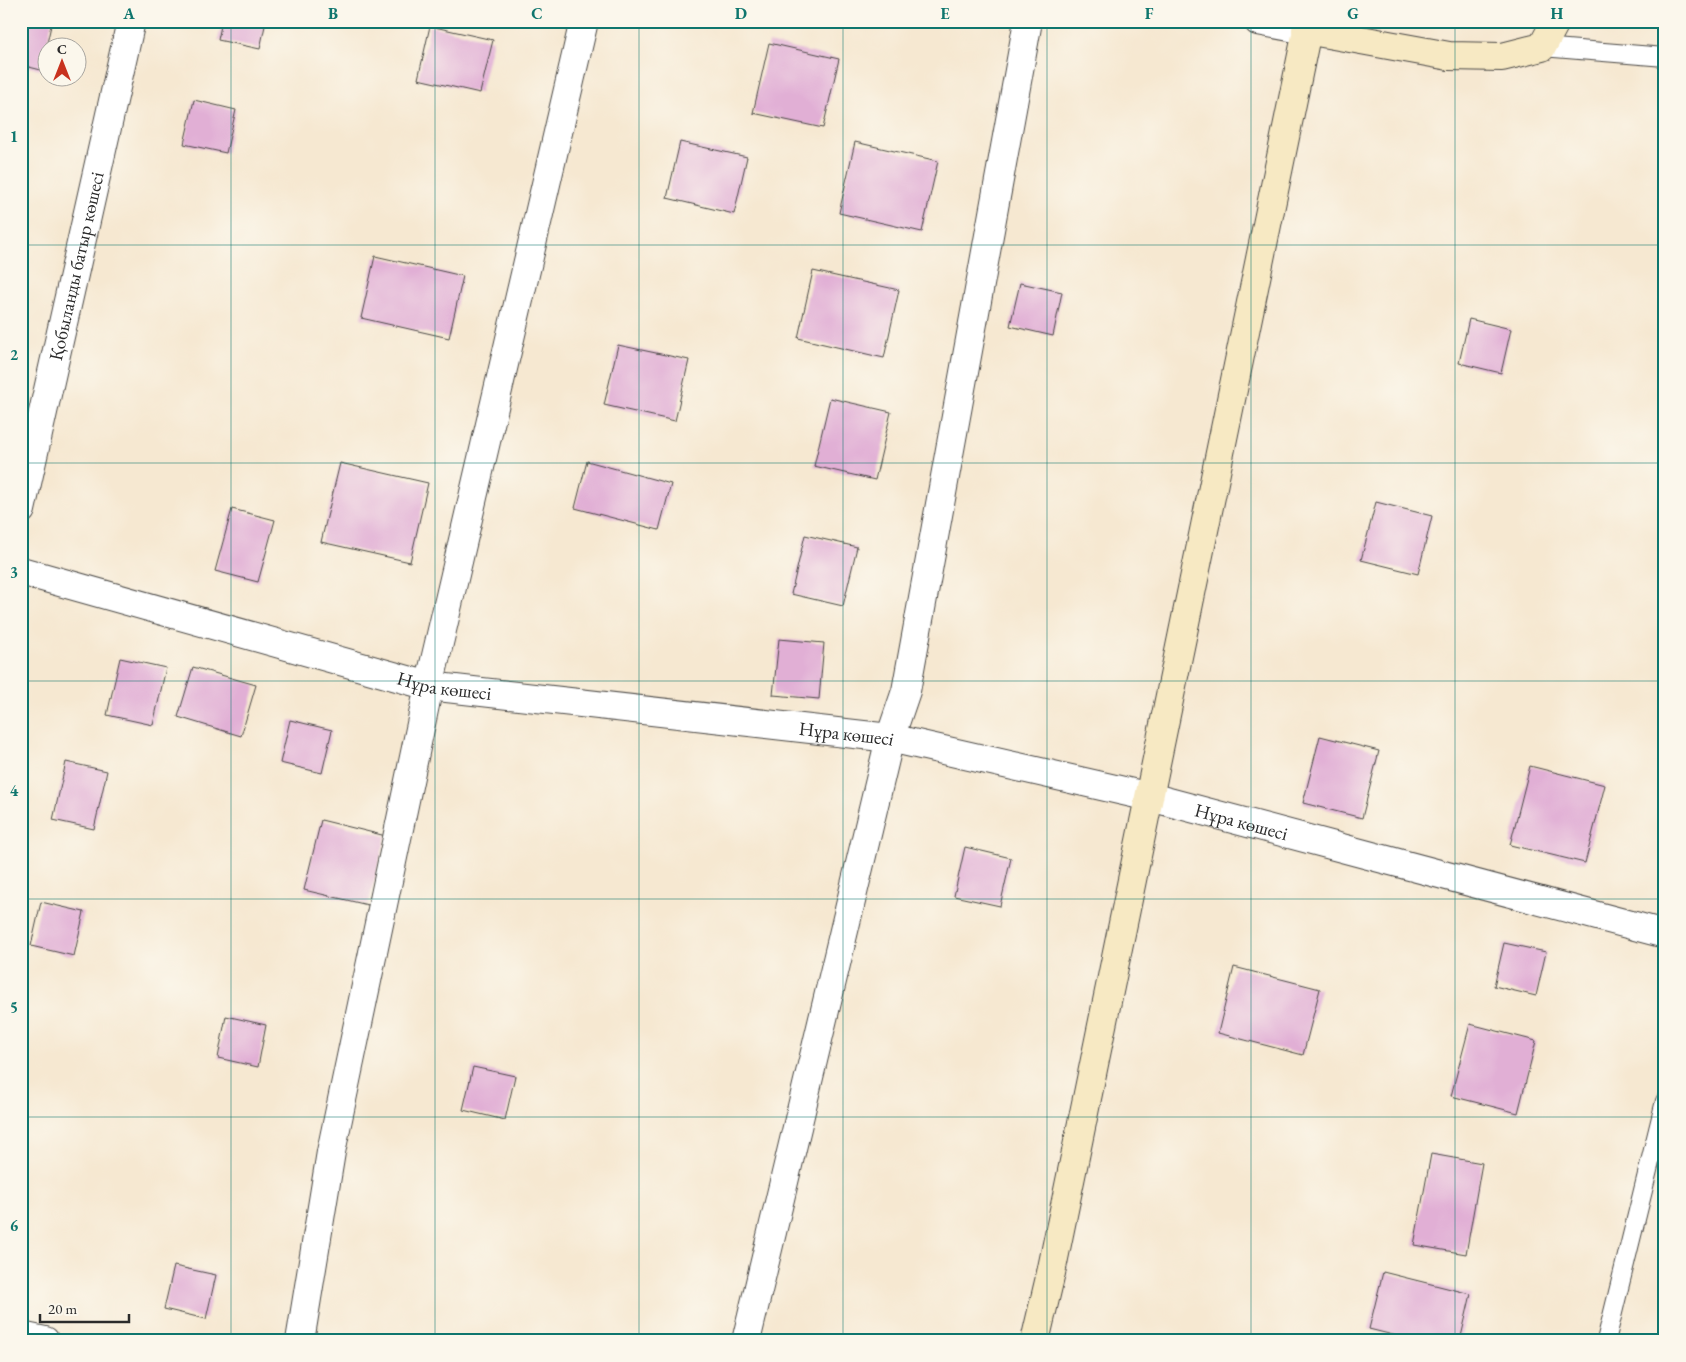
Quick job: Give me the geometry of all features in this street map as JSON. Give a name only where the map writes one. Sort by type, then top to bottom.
[{"type":"street","name":"Қобыланды батыр көшесі","points":[[21,510],[131,21]]},
{"type":"street","points":[[300,1341],[331,1152],[429,686],[584,21]]},
{"type":"street","points":[[746,1341],[890,738],[906,691],[1028,21]]},
{"type":"street","points":[[1258,21],[1308,26],[1448,56],[1502,57],[1542,47],[1556,21]]},
{"type":"street","points":[[1035,1341],[1051,1273],[1150,798],[1308,26]]},
{"type":"street","name":"Нұра көшесі","points":[[21,571],[429,686],[890,738],[1150,798],[1665,934]]},
{"type":"street","points":[[21,1336],[45,1341]]},
{"type":"lane","points":[[1542,47],[1665,57]]},
{"type":"lane","points":[[1606,1341],[1665,1101]]},
{"type":"building","points":[[21,21],[52,21],[48,38],[38,38],[38,69],[21,65]]},
{"type":"building","points":[[222,21],[266,21],[260,49],[218,40]]},
{"type":"building","points":[[430,26],[493,40],[480,93],[418,79]]},
{"type":"building","points":[[769,43],[839,59],[823,128],[753,113]]},
{"type":"building","points":[[194,100],[236,110],[226,153],[184,144]]},
{"type":"building","points":[[680,142],[747,157],[734,214],[667,198]]},
{"type":"building","points":[[855,142],[938,161],[922,232],[839,213]]},
{"type":"building","points":[[375,256],[463,276],[449,338],[361,318]]},
{"type":"building","points":[[813,271],[899,290],[884,358],[798,338]]},
{"type":"building","points":[[1020,283],[1062,292],[1053,336],[1010,326]]},
{"type":"building","points":[[1469,319],[1511,329],[1501,373],[1459,363]]},
{"type":"building","points":[[618,345],[689,360],[675,421],[604,405]]},
{"type":"building","points":[[830,398],[891,412],[875,480],[814,466]]},
{"type":"building","points":[[587,461],[671,484],[659,530],[575,508]]},
{"type":"building","points":[[340,463],[428,483],[410,562],[321,542]]},
{"type":"building","points":[[1376,502],[1432,516],[1418,574],[1361,560]]},
{"type":"building","points":[[232,509],[275,520],[258,582],[215,571]]},
{"type":"building","points":[[805,535],[857,547],[843,606],[791,594]]},
{"type":"building","points":[[779,639],[824,643],[819,699],[773,695]]},
{"type":"building","points":[[120,658],[166,668],[153,725],[107,715]]},
{"type":"building","points":[[193,667],[256,685],[241,736],[178,717]]},
{"type":"building","points":[[290,720],[332,730],[322,773],[280,763]]},
{"type":"building","points":[[1320,736],[1379,751],[1362,818],[1303,803]]},
{"type":"building","points":[[66,762],[107,771],[94,829],[53,820]]},
{"type":"building","points":[[1530,766],[1605,785],[1585,863],[1510,845]]},
{"type":"building","points":[[321,820],[386,836],[368,905],[304,890]]},
{"type":"building","points":[[965,847],[1011,858],[1000,906],[954,896]]},
{"type":"building","points":[[41,902],[84,912],[74,956],[31,946]]},
{"type":"building","points":[[1504,943],[1546,952],[1536,996],[1494,986]]},
{"type":"building","points":[[1234,967],[1320,989],[1303,1055],[1218,1033]]},
{"type":"building","points":[[226,1016],[266,1025],[258,1067],[218,1058]]},
{"type":"building","points":[[1470,1024],[1536,1041],[1518,1113],[1451,1096]]},
{"type":"building","points":[[473,1067],[515,1076],[505,1120],[463,1110]]},
{"type":"building","points":[[1431,1154],[1482,1163],[1466,1254],[1414,1245]]},
{"type":"building","points":[[174,1266],[216,1275],[206,1319],[164,1309]]},
{"type":"building","points":[[1383,1272],[1471,1294],[1460,1341],[1417,1341],[1369,1329]]}]
